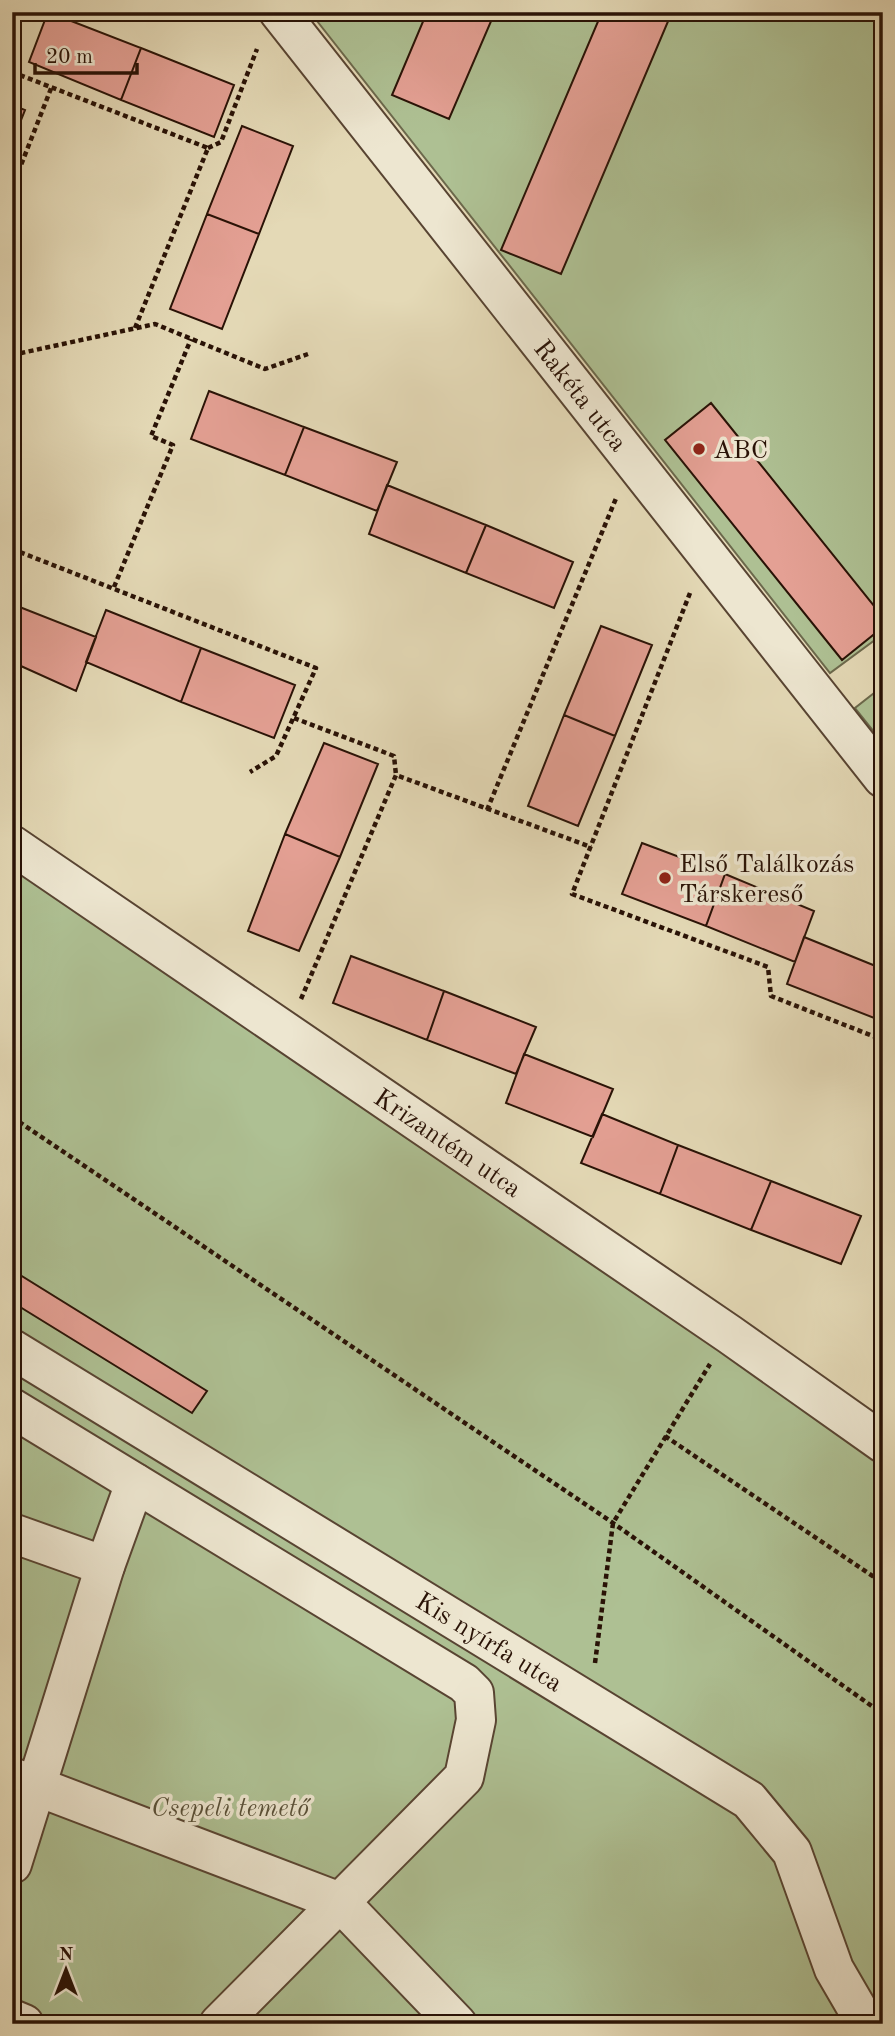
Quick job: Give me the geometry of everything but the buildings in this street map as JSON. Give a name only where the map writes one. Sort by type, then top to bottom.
[{"type":"street","name":"Rakéta utca","points":[[279,12],[883,778]]},
{"type":"street","name":"Krizantém utca","points":[[12,845],[729,1334],[883,1443]]},
{"type":"street","name":"Kis nyírfa utca","points":[[12,1349],[749,1800],[792,1852],[834,1969],[866,2024]]},
{"type":"street","points":[[12,1408],[464,1683],[474,1693],[476,1720],[464,1777],[219,2024]]},
{"type":"street","points":[[12,1864],[24,1782],[135,1483]]},
{"type":"street","points":[[12,1532],[105,1566]]},
{"type":"street","points":[[24,1782],[340,1902],[457,2024]]},
{"type":"street","points":[[12,2019],[24,2024]]},
{"type":"path","points":[[135,328],[208,148],[221,142],[257,49]]},
{"type":"path","points":[[12,72],[208,148]]},
{"type":"path","points":[[12,188],[52,86]]},
{"type":"path","points":[[12,355],[155,324],[265,369],[308,354]]},
{"type":"path","points":[[114,587],[173,445],[151,436],[191,339]]},
{"type":"path","points":[[487,810],[632,460]]},
{"type":"path","points":[[12,549],[316,668],[276,756],[250,772]]},
{"type":"path","points":[[705,553],[572,894],[768,968],[771,996],[883,1040]]},
{"type":"path","points":[[287,1032],[396,775],[394,756],[294,718]]},
{"type":"path","points":[[396,775],[591,847]]},
{"type":"path","points":[[12,1117],[614,1522],[883,1714]]},
{"type":"path","points":[[575,1693],[593,1676],[614,1522],[729,1334]]},
{"type":"path","points":[[666,1436],[883,1583]]},
{"type":"green space","points":[[310,12],[883,12],[883,634],[830,673]]},
{"type":"green space","points":[[883,686],[883,743],[855,708]]},
{"type":"green space","name":"Csepeli temető","points":[[12,854],[883,1445],[883,2024],[12,2024]]},
{"type":"place","name":"ABC","points":[[699,449]]},
{"type":"place","name":"Első Találkozás Társkereső","points":[[665,878]]}]
